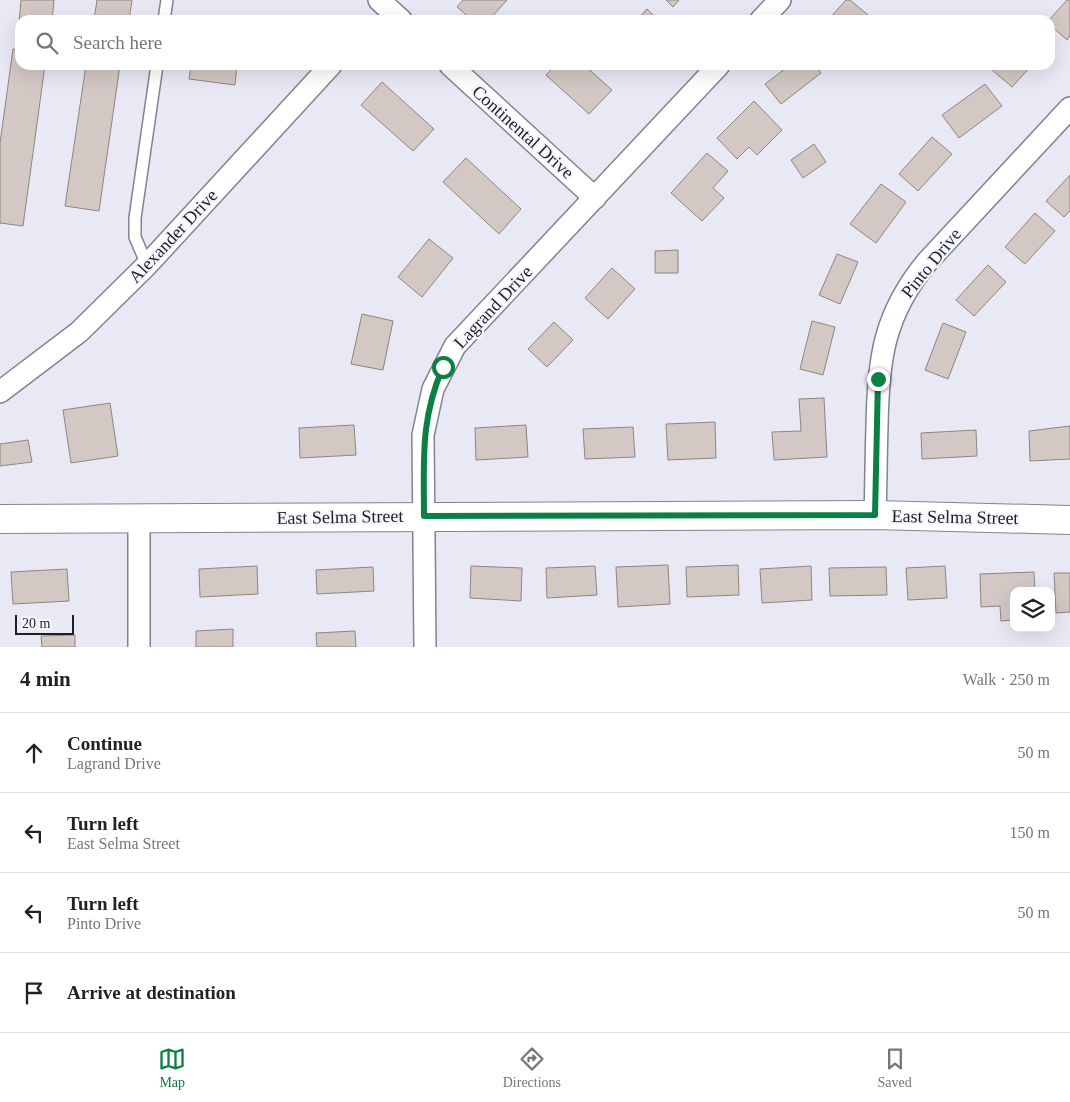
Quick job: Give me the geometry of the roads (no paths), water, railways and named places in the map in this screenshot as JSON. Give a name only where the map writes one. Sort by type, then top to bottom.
[{"type":"street","points":[[766,15],[780,0]]},
{"type":"street","points":[[382,6],[394,15]]},
{"type":"street","name":"Alexander Drive","points":[[0,392],[79,332],[147,265],[326,70]]},
{"type":"street","name":"Continental Drive","points":[[455,70],[595,198]]},
{"type":"street","name":"Lagrand Drive","points":[[425,647],[424,436],[433,389],[443,367],[455,346],[714,70]]},
{"type":"street","name":"Pinto Drive","points":[[875,515],[878,379],[882,351],[892,316],[914,279],[927,262],[1070,108]]},
{"type":"street","name":"East Selma Street","points":[[0,519],[875,515],[1070,520]]},
{"type":"street","points":[[139,519],[140,647]]},
{"type":"lane","points":[[165,15],[167,0]]},
{"type":"lane","points":[[147,265],[135,237],[135,218],[156,70]]}]
